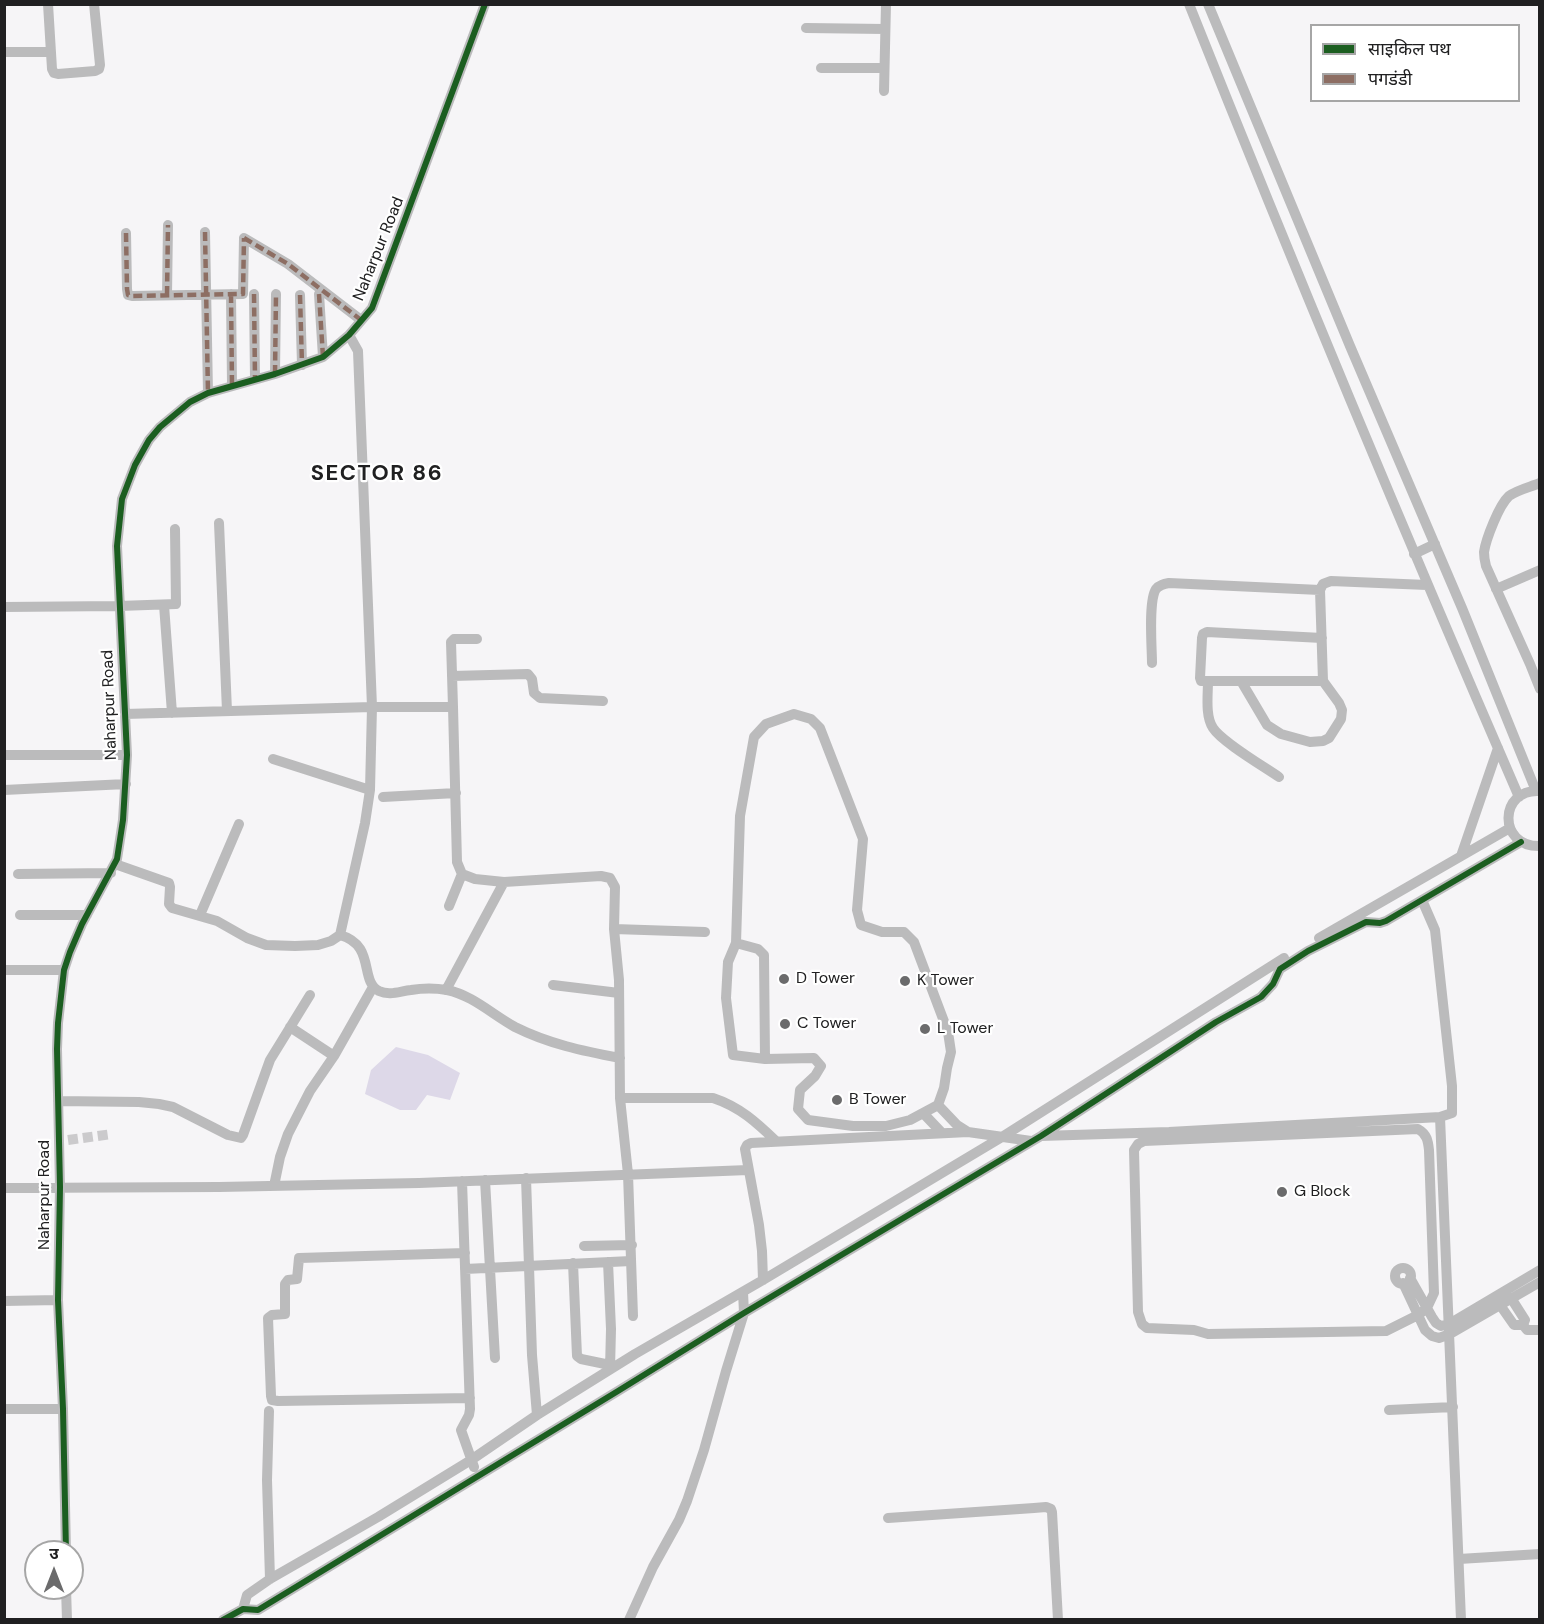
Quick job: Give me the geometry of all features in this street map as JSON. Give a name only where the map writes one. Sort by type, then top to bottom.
[{"type":"street","points":[[48,4],[52,69],[58,74],[99,69],[100,55],[93,4]]},
{"type":"street","name":"Naharpur Road","points":[[66,1540],[58,1300],[60,1187],[64,1140],[58,1101],[58,1023],[64,970],[76,936],[113,869],[121,840],[127,755],[117,546],[122,499],[135,465],[149,440],[160,427],[190,402],[208,393],[323,357],[349,335],[372,308],[485,4]]},
{"type":"street","points":[[884,91],[886,4]]},
{"type":"street","points":[[1189,4],[1242,139],[1414,554],[1519,797]]},
{"type":"street","points":[[1209,4],[1350,346],[1538,791],[1527,792],[1513,803],[1508,819],[1510,828],[1521,842],[1539,846]]},
{"type":"street","points":[[807,28],[885,29]]},
{"type":"street","points":[[4,52],[50,52]]},
{"type":"street","points":[[821,68],[884,68]]},
{"type":"street","points":[[167,295],[168,225]]},
{"type":"street","points":[[205,232],[208,393]]},
{"type":"street","points":[[126,234],[128,295],[243,294],[244,237],[288,264],[361,321]]},
{"type":"street","points":[[231,294],[231,386]]},
{"type":"street","points":[[254,294],[255,379]]},
{"type":"street","points":[[274,374],[276,294]]},
{"type":"street","points":[[319,294],[323,357]]},
{"type":"street","points":[[300,295],[302,365]]},
{"type":"street","points":[[18,874],[113,869],[165,881],[170,887],[170,906],[217,921],[247,938],[266,945],[318,945],[340,935],[370,790],[372,707],[358,351],[349,335]]},
{"type":"street","points":[[1539,483],[1511,494],[1506,499],[1487,539],[1484,553],[1486,566],[1496,589],[1535,662],[1539,689]]},
{"type":"street","points":[[219,523],[227,711]]},
{"type":"street","points":[[4,607],[173,605],[176,601],[175,529]]},
{"type":"street","points":[[1414,554],[1435,544]]},
{"type":"street","points":[[1496,589],[1539,570]]},
{"type":"street","points":[[1241,681],[1268,725],[1281,734],[1310,742],[1329,738],[1341,719],[1342,710],[1323,681],[1320,590],[1323,584],[1331,581],[1427,585]]},
{"type":"street","points":[[1152,663],[1152,602],[1155,590],[1161,585],[1169,583],[1320,590]]},
{"type":"street","points":[[164,605],[172,713]]},
{"type":"street","points":[[1322,638],[1207,632],[1202,638],[1200,678],[1201,681],[1323,681]]},
{"type":"street","points":[[477,639],[454,639],[451,642],[457,862],[462,873],[475,879],[504,882],[601,876],[610,878],[615,887],[614,929],[619,993],[620,1098],[628,1174],[633,1316]]},
{"type":"street","points":[[452,676],[528,674],[532,679],[534,693],[540,698],[603,701]]},
{"type":"street","points":[[1208,681],[1210,718],[1213,728],[1224,740],[1279,777]]},
{"type":"street","points":[[125,714],[453,707]]},
{"type":"street","points":[[794,714],[811,719],[820,728],[863,838],[857,910],[861,925],[882,932],[904,932],[914,942],[948,1032],[951,1052],[946,1068],[944,1088],[938,1104],[910,1120],[886,1126],[853,1126],[808,1120],[798,1110],[800,1090],[815,1076],[821,1066],[814,1058],[765,1059],[733,1055],[726,998],[728,962],[736,943],[740,816],[754,737],[766,724],[794,714]]},
{"type":"street","points":[[1461,856],[1498,748]]},
{"type":"street","points":[[4,755],[127,755]]},
{"type":"street","points":[[273,759],[370,790]]},
{"type":"street","points":[[4,790],[126,784]]},
{"type":"street","points":[[383,797],[456,793]]},
{"type":"street","points":[[200,915],[239,824]]},
{"type":"street","points":[[243,1609],[247,1595],[270,1579],[471,1460],[610,1367],[743,1292],[1002,1137],[1278,962],[1510,828]]},
{"type":"street","points":[[223,1620],[243,1609],[258,1610],[744,1312],[1036,1139],[1216,1022],[1261,997],[1273,984],[1280,969],[1299,957],[1366,921],[1380,923],[1386,921],[1521,842]]},
{"type":"street","points":[[449,906],[462,873]]},
{"type":"street","points":[[446,990],[504,882]]},
{"type":"street","points":[[763,1280],[761,1242],[745,1149],[751,1143],[968,1132],[1036,1139],[1440,1117],[1452,1113],[1452,1086],[1435,930],[1422,900]]},
{"type":"street","points":[[20,915],[87,915]]},
{"type":"street","points":[[614,929],[705,932]]},
{"type":"street","points":[[340,935],[348,937],[361,950],[370,981],[379,991],[388,993],[428,988],[446,990],[476,1003],[534,1036],[573,1049],[620,1058]]},
{"type":"street","points":[[736,943],[758,949],[764,955],[765,1059]]},
{"type":"street","points":[[4,970],[64,970]]},
{"type":"street","points":[[553,985],[619,993]]},
{"type":"street","points":[[274,1186],[288,1134],[310,1090],[334,1056],[374,987]]},
{"type":"street","points":[[58,1101],[159,1104],[173,1107],[234,1138],[241,1138],[267,1066],[310,995]]},
{"type":"street","points":[[290,1027],[334,1056]]},
{"type":"street","points":[[620,1098],[713,1098],[753,1119],[776,1142]]},
{"type":"street","points":[[938,1104],[957,1125],[968,1132]]},
{"type":"street","points":[[923,1113],[942,1133]]},
{"type":"street","points":[[1440,1117],[1461,1620]]},
{"type":"street","points":[[1418,1129],[1422,1131],[1428,1141],[1429,1150],[1434,1293],[1427,1308],[1418,1315],[1386,1331],[1208,1334],[1194,1330],[1147,1328],[1142,1324],[1138,1312],[1134,1150],[1144,1141],[1418,1129]]},
{"type":"street","points":[[4,1188],[419,1184],[747,1170]]},
{"type":"street","points":[[526,1178],[532,1355],[537,1415]]},
{"type":"street","points":[[485,1180],[495,1358]]},
{"type":"street","points":[[462,1181],[470,1398],[469,1415],[461,1430],[478,1475]]},
{"type":"street","points":[[584,1246],[632,1245]]},
{"type":"street","points":[[465,1253],[299,1258],[297,1280],[288,1280],[285,1284],[285,1314],[268,1318],[270,1396],[272,1400],[278,1401],[470,1398]]},
{"type":"street","points":[[465,1269],[631,1261]]},
{"type":"street","points":[[608,1262],[610,1367]]},
{"type":"street","points":[[573,1263],[577,1356],[610,1367]]},
{"type":"street","points":[[1539,1270],[1450,1329],[1440,1338],[1432,1336],[1425,1330],[1407,1280],[1436,1323],[1450,1329],[1500,1305],[1539,1282]]},
{"type":"street","points":[[629,1620],[652,1567],[679,1520],[705,1450],[744,1312],[743,1292]]},
{"type":"street","points":[[1511,1298],[1525,1320],[1523,1325]]},
{"type":"street","points":[[4,1301],[58,1300]]},
{"type":"street","points":[[1500,1305],[1514,1325],[1523,1325]]},
{"type":"street","points":[[1523,1325],[1527,1330],[1539,1330]]},
{"type":"street","points":[[1389,1410],[1453,1407]]},
{"type":"street","points":[[4,1409],[63,1409]]},
{"type":"street","points":[[269,1411],[267,1480],[270,1579]]},
{"type":"street","points":[[888,1518],[1046,1507],[1051,1509],[1058,1620]]},
{"type":"street","points":[[1459,1559],[1539,1554]]},
{"type":"street","points":[[66,1600],[67,1620]]},
{"type":"shaded area","points":[[396,1047],[428,1055],[460,1073],[450,1100],[427,1095],[416,1110],[400,1110],[365,1094],[371,1070]]},
{"type":"tunnel","points":[[68,1140],[112,1134]]},
{"type":"marked path","points":[[167,295],[168,225]]},
{"type":"marked path","points":[[205,232],[208,393]]},
{"type":"marked path","points":[[126,233],[127,289],[128,295],[132,296],[243,294],[244,238]]},
{"type":"marked path","points":[[244,238],[288,264],[361,320]]},
{"type":"marked path","points":[[231,294],[232,385]]},
{"type":"marked path","points":[[254,294],[255,379]]},
{"type":"marked path","points":[[275,374],[276,294]]},
{"type":"marked path","points":[[319,294],[323,357]]},
{"type":"marked path","points":[[300,295],[302,365]]},
{"type":"cycle path","points":[[66,1540],[58,1300],[60,1187],[58,1023],[64,970],[82,924],[117,859],[123,820],[127,755],[117,546],[122,499],[135,465],[149,440],[160,427],[190,402],[208,393],[275,374],[323,357],[349,335],[372,308],[485,4]]},
{"type":"cycle path","points":[[223,1620],[243,1609],[258,1610],[744,1313],[1041,1136],[1216,1022],[1261,997],[1273,984],[1280,969],[1308,951],[1366,922],[1386,921],[1521,842]]},
{"type":"place","name":"D Tower","points":[[784,979]]},
{"type":"place","name":"K Tower","points":[[905,981]]},
{"type":"place","name":"C Tower","points":[[785,1024]]},
{"type":"place","name":"L Tower","points":[[925,1029]]},
{"type":"place","name":"B Tower","points":[[837,1100]]},
{"type":"place","name":"G Block","points":[[1282,1192]]},
{"type":"district","name":"SECTOR 86","points":[[377,474]]}]
